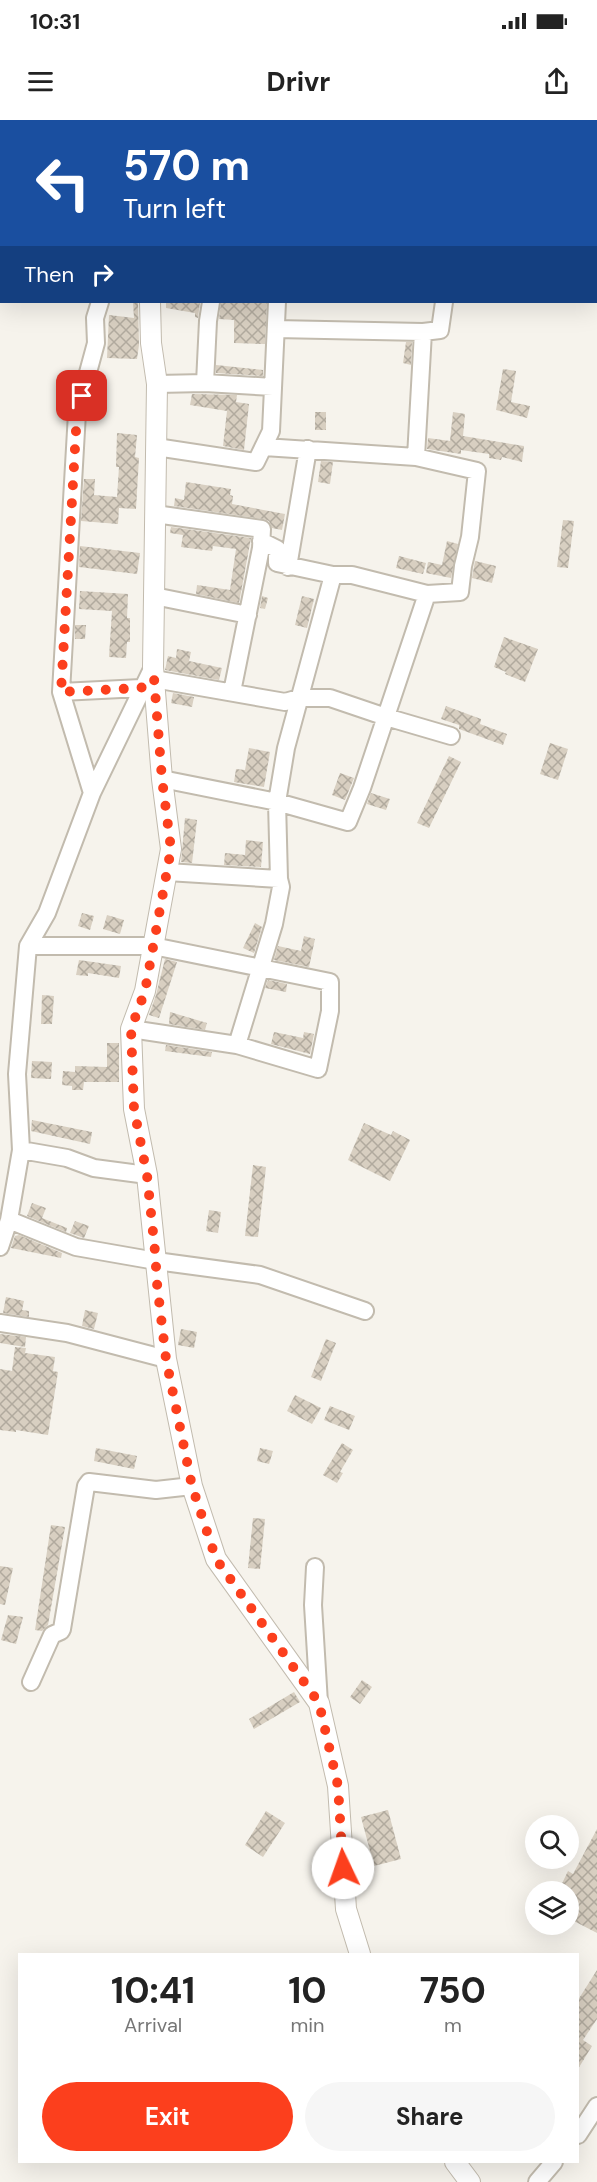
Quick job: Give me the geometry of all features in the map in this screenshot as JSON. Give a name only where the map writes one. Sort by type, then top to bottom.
[{"type":"street","points":[[92,793],[61,692],[77,413],[96,343],[95,318],[100,303]]},
{"type":"street","points":[[150,303],[151,344],[157,384],[150,678],[171,849],[145,991],[131,1029],[134,1109],[147,1175],[166,1359],[192,1486],[216,1559],[319,1703]]},
{"type":"street","points":[[205,383],[211,303]]},
{"type":"street","points":[[156,447],[256,462],[271,432],[277,303]]},
{"type":"street","points":[[276,329],[423,332],[440,330],[444,303]]},
{"type":"street","points":[[416,457],[423,332]]},
{"type":"street","points":[[157,384],[205,383],[273,387]]},
{"type":"street","points":[[261,541],[277,549],[277,563],[288,567],[333,575],[352,575],[427,594],[460,592],[470,537],[477,471],[416,457],[264,447]]},
{"type":"street","points":[[288,567],[308,449]]},
{"type":"street","points":[[155,514],[262,529],[261,548],[232,692]]},
{"type":"street","points":[[237,1045],[274,924],[281,887],[277,802],[286,748],[333,575]]},
{"type":"street","points":[[162,779],[277,802],[348,822],[427,594]]},
{"type":"street","points":[[153,596],[248,615]]},
{"type":"street","points":[[61,692],[150,678],[285,702],[330,698],[451,736]]},
{"type":"street","points":[[0,1247],[9,1220],[21,1150],[17,1074],[28,946],[47,913],[92,793],[150,678]]},
{"type":"street","points":[[167,872],[279,879]]},
{"type":"street","points":[[28,946],[153,946],[330,982],[330,1011],[318,1069],[237,1045],[131,1029]]},
{"type":"street","points":[[21,1150],[67,1158],[94,1168],[147,1175]]},
{"type":"street","points":[[9,1220],[76,1247],[156,1261],[260,1275],[365,1311]]},
{"type":"street","points":[[0,1323],[68,1334],[166,1359]]},
{"type":"street","points":[[31,1682],[52,1635],[62,1629],[89,1482],[156,1490],[192,1486]]},
{"type":"street","points":[[315,1567],[313,1605],[319,1703],[338,1786],[346,1909],[360,1953]]},
{"type":"street","points":[[579,2133],[597,2106]]},
{"type":"street","points":[[456,2163],[470,2182]]},
{"type":"street","points":[[537,2182],[553,2163]]},
{"type":"building","points":[[133,303],[138,303],[137,359],[107,358],[109,315],[134,318]]},
{"type":"building","points":[[166,303],[200,303],[198,318],[195,317],[195,313],[166,308]]},
{"type":"building","points":[[221,303],[267,303],[265,344],[234,343],[234,320],[219,319]]},
{"type":"building","points":[[406,342],[412,342],[411,365],[403,363]]},
{"type":"building","points":[[216,365],[263,370],[263,376],[216,373]]},
{"type":"building","points":[[503,369],[516,371],[511,402],[530,406],[527,418],[496,410]]},
{"type":"building","points":[[192,394],[237,395],[236,402],[249,404],[244,450],[223,446],[227,411],[190,405]]},
{"type":"building","points":[[315,412],[326,412],[326,430],[315,430]]},
{"type":"building","points":[[453,412],[465,414],[463,436],[524,446],[522,462],[502,457],[501,460],[489,458],[489,454],[461,450],[461,454],[427,449],[428,438],[450,441]]},
{"type":"building","points":[[117,433],[137,435],[135,457],[139,458],[136,509],[119,508],[118,524],[81,521],[84,479],[95,479],[94,495],[117,497],[119,467],[116,467]]},
{"type":"building","points":[[321,461],[333,462],[330,484],[318,482]]},
{"type":"building","points":[[186,482],[231,489],[232,504],[285,514],[282,530],[272,528],[269,521],[263,519],[174,506],[175,498],[184,500]]},
{"type":"building","points":[[563,520],[574,521],[568,568],[557,567]]},
{"type":"building","points":[[171,527],[251,538],[239,603],[196,594],[197,585],[230,590],[236,549],[213,546],[212,551],[181,547],[183,535],[170,533]]},
{"type":"building","points":[[447,541],[458,544],[451,578],[426,573],[428,562],[442,565]]},
{"type":"building","points":[[80,546],[140,553],[137,574],[79,567]]},
{"type":"building","points":[[399,556],[426,563],[423,574],[396,568]]},
{"type":"building","points":[[475,561],[496,566],[492,583],[472,578]]},
{"type":"building","points":[[80,591],[128,594],[127,618],[130,618],[130,642],[127,642],[126,658],[109,657],[112,611],[79,609]]},
{"type":"building","points":[[262,596],[268,598],[265,609],[260,608]]},
{"type":"building","points":[[302,596],[314,599],[307,628],[295,625]]},
{"type":"building","points":[[75,625],[86,625],[85,639],[75,639]]},
{"type":"building","points":[[504,637],[538,649],[525,682],[494,667]]},
{"type":"building","points":[[177,649],[191,652],[189,661],[222,668],[219,680],[165,670],[168,656],[176,658]]},
{"type":"building","points":[[173,693],[194,697],[192,707],[171,703]]},
{"type":"building","points":[[446,706],[481,719],[480,724],[507,734],[503,745],[459,729],[459,725],[441,719]]},
{"type":"building","points":[[550,743],[568,749],[558,780],[540,774]]},
{"type":"building","points":[[249,748],[270,752],[264,787],[234,782],[236,769],[245,770]]},
{"type":"building","points":[[449,756],[461,762],[429,828],[417,823]]},
{"type":"building","points":[[340,773],[354,778],[345,800],[332,795]]},
{"type":"building","points":[[371,793],[390,799],[386,810],[367,804]]},
{"type":"building","points":[[185,818],[197,820],[192,863],[181,862]]},
{"type":"building","points":[[246,840],[263,842],[261,867],[224,865],[225,853],[245,855]]},
{"type":"building","points":[[82,913],[94,916],[90,930],[78,926]]},
{"type":"building","points":[[107,915],[124,920],[120,934],[103,929]]},
{"type":"building","points":[[255,923],[262,927],[254,953],[243,948]]},
{"type":"building","points":[[304,936],[315,939],[309,967],[274,960],[278,946],[301,951]]},
{"type":"building","points":[[165,959],[177,962],[159,1018],[149,1015]]},
{"type":"building","points":[[79,960],[121,966],[119,978],[88,973],[88,976],[76,975]]},
{"type":"building","points":[[268,980],[287,984],[286,992],[265,988]]},
{"type":"building","points":[[42,995],[54,996],[52,1024],[41,1024]]},
{"type":"building","points":[[170,1012],[207,1023],[205,1030],[169,1024]]},
{"type":"building","points":[[274,1032],[303,1038],[304,1032],[314,1034],[310,1054],[271,1044]]},
{"type":"building","points":[[107,1043],[119,1043],[119,1082],[84,1082],[83,1090],[72,1090],[72,1086],[62,1085],[63,1071],[75,1072],[75,1066],[107,1067]]},
{"type":"building","points":[[166,1045],[212,1052],[211,1057],[165,1051]]},
{"type":"building","points":[[32,1061],[52,1062],[51,1079],[31,1078]]},
{"type":"building","points":[[32,1120],[92,1132],[90,1144],[31,1131]]},
{"type":"building","points":[[364,1123],[391,1135],[393,1131],[410,1140],[390,1181],[348,1160]]},
{"type":"building","points":[[253,1165],[266,1167],[258,1237],[245,1236]]},
{"type":"building","points":[[32,1203],[46,1208],[42,1218],[67,1228],[66,1232],[27,1216]]},
{"type":"building","points":[[209,1210],[221,1212],[218,1233],[206,1231]]},
{"type":"building","points":[[75,1221],[89,1226],[84,1238],[70,1233]]},
{"type":"building","points":[[19,1235],[62,1253],[61,1258],[11,1248],[15,1236]]},
{"type":"building","points":[[6,1297],[24,1301],[22,1310],[29,1311],[29,1317],[3,1313]]},
{"type":"building","points":[[85,1310],[98,1313],[94,1329],[82,1326]]},
{"type":"building","points":[[181,1329],[197,1332],[194,1348],[178,1345]]},
{"type":"building","points":[[0,1334],[26,1337],[25,1347],[0,1343]]},
{"type":"building","points":[[326,1339],[336,1343],[321,1381],[311,1377]]},
{"type":"building","points":[[15,1347],[26,1348],[25,1353],[55,1357],[53,1371],[58,1372],[48,1435],[0,1430],[0,1369],[12,1371]]},
{"type":"building","points":[[295,1395],[321,1408],[312,1424],[287,1411]]},
{"type":"building","points":[[330,1406],[355,1416],[349,1430],[324,1420]]},
{"type":"building","points":[[342,1443],[353,1450],[340,1472],[343,1473],[337,1483],[323,1475]]},
{"type":"building","points":[[96,1448],[137,1456],[134,1469],[94,1461]]},
{"type":"building","points":[[260,1448],[273,1451],[269,1464],[257,1461]]},
{"type":"building","points":[[253,1518],[265,1519],[260,1569],[248,1568]]},
{"type":"building","points":[[51,1525],[65,1527],[48,1625],[42,1631],[35,1630]]},
{"type":"building","points":[[0,1566],[13,1568],[5,1605],[0,1604]]},
{"type":"building","points":[[8,1615],[23,1617],[16,1644],[1,1640]]},
{"type":"building","points":[[362,1680],[372,1687],[360,1704],[350,1697]]},
{"type":"building","points":[[294,1692],[300,1702],[254,1729],[249,1719]]},
{"type":"building","points":[[388,1810],[401,1859],[374,1866],[361,1817]]},
{"type":"building","points":[[266,1811],[285,1823],[263,1857],[245,1845]]},
{"type":"building","points":[[597,1829],[597,1933],[579,1924],[579,1881],[563,1881],[568,1871],[573,1874],[576,1869],[579,1869],[579,1863]]},
{"type":"building","points":[[597,1970],[597,2019],[583,2040],[592,2046],[579,2067],[579,1998]]},
{"type":"route","points":[[82,396],[77,413],[61,692],[141,688],[154,678],[162,779],[171,849],[145,991],[131,1029],[134,1109],[147,1175],[166,1359],[192,1486],[216,1559],[319,1703],[338,1786],[343,1868]]}]
